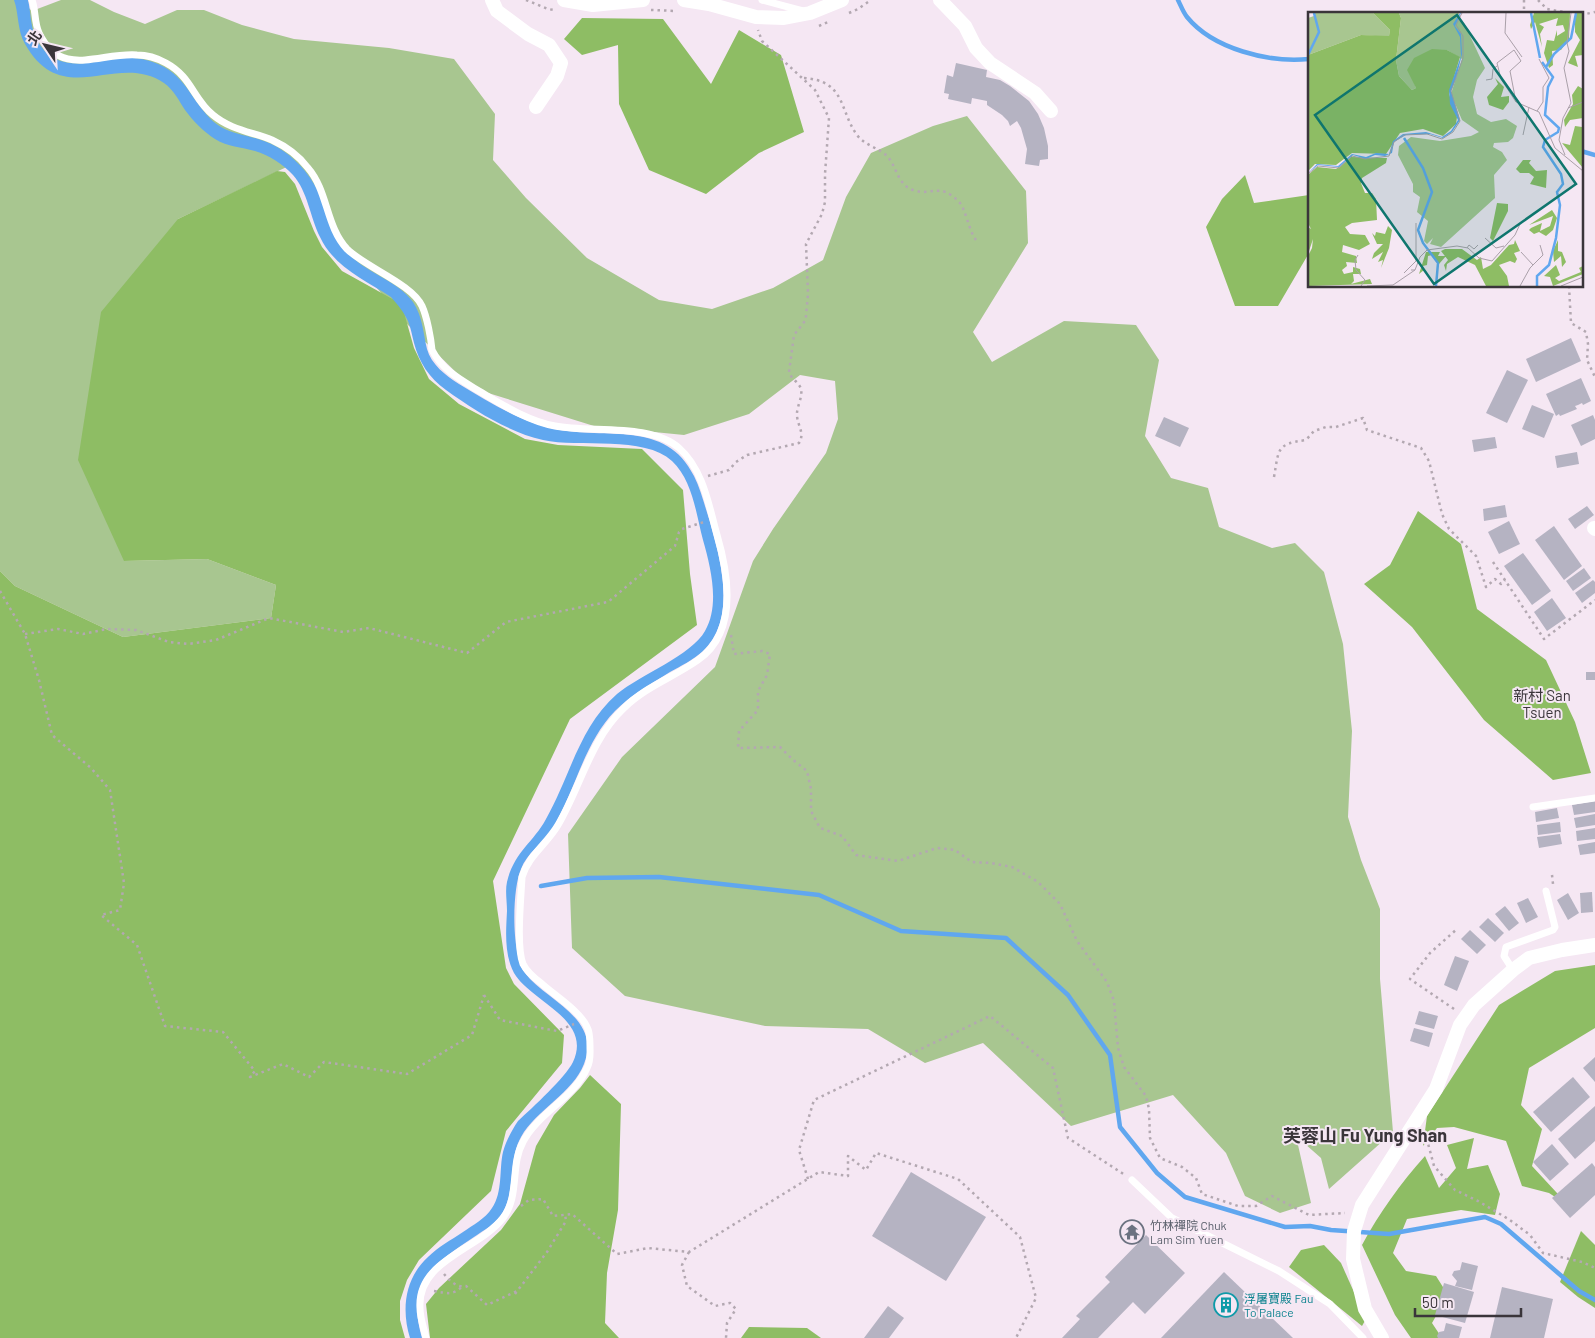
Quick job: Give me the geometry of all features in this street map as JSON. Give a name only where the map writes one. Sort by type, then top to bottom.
[{"type":"street","points":[[492,0],[497,11],[528,34],[549,45],[561,63],[557,76],[536,107]]},
{"type":"street","points":[[564,0],[593,5],[642,0]]},
{"type":"street","points":[[684,0],[710,4],[756,16],[784,18],[810,13],[842,0]]},
{"type":"street","points":[[940,0],[965,26],[976,48],[990,63],[1035,93],[1051,111]]},
{"type":"street","points":[[1382,1338],[1365,1309],[1353,1259],[1354,1231],[1360,1208],[1436,1089],[1460,1026],[1474,1005],[1513,970],[1534,957],[1595,945]]},
{"type":"lane","points":[[32,0],[39,34],[45,43],[62,57],[82,61],[138,54],[156,59],[171,66],[186,78],[204,106],[222,122],[236,129],[272,140],[298,157],[319,184],[335,230],[346,248],[404,287],[422,306],[432,350],[435,356],[451,373],[525,417],[555,426],[650,434],[662,438],[679,448],[688,457],[700,479],[720,543],[727,615],[722,630],[706,653],[697,661],[635,698],[613,719],[598,740],[559,824],[548,840],[532,856],[524,869],[522,877],[520,949],[524,966],[532,976],[583,1020],[588,1028],[590,1059],[577,1084],[534,1126],[522,1142],[518,1152],[512,1194],[508,1209],[503,1218],[491,1230],[435,1269],[422,1288],[420,1310],[426,1338]]},
{"type":"lane","points":[[762,0],[810,13]]},
{"type":"lane","points":[[1533,807],[1595,798]]},
{"type":"lane","points":[[1513,970],[1504,956],[1506,947],[1553,930],[1555,927],[1546,891]]},
{"type":"lane","points":[[1132,1180],[1172,1218],[1279,1271],[1330,1304],[1363,1338]]},
{"type":"path","points":[[1538,0],[1547,9],[1564,12]]},
{"type":"path","points":[[1582,15],[1595,12]]},
{"type":"path","points":[[700,479],[729,470],[736,462],[747,456],[799,443],[802,433],[796,415],[801,389],[798,383],[791,377],[790,372],[794,335],[805,321],[806,316],[808,294],[806,244],[822,214],[825,202],[825,168],[829,118],[816,90],[762,41],[757,27]]},
{"type":"path","points":[[802,77],[817,79],[838,94],[858,137],[889,158],[905,185],[918,192],[944,190],[958,200],[976,240]]},
{"type":"path","points":[[1569,288],[1571,323],[1586,332],[1588,344],[1587,360],[1595,377]]},
{"type":"path","points":[[1274,478],[1278,454],[1283,446],[1288,443],[1306,440],[1320,429],[1336,427],[1362,418],[1367,430],[1421,448],[1429,461],[1442,514],[1449,529],[1476,556],[1486,587],[1495,579],[1501,584],[1505,580]]},
{"type":"path","points":[[25,634],[58,629],[82,634],[107,629],[136,630],[169,642],[188,644],[216,640],[269,618],[343,632],[369,628],[467,653],[506,622],[608,602],[676,546],[679,532],[682,529],[713,520]]},
{"type":"path","points":[[1492,562],[1544,639],[1595,600]]},
{"type":"path","points":[[0,591],[25,634],[39,680],[52,734],[91,768],[110,790],[124,884],[120,910],[101,915],[137,945],[165,1026],[223,1032],[255,1071],[250,1077],[282,1064],[309,1077],[324,1062],[406,1074],[472,1035],[484,995],[500,1020],[557,1031],[583,1020]]},
{"type":"path","points":[[727,615],[734,654],[762,651],[770,654],[767,675],[758,691],[758,710],[739,731],[738,748],[780,746],[807,771],[811,789],[810,811],[820,828],[842,836],[856,855],[898,861],[937,848],[955,850],[972,862],[1012,867],[1038,882],[1060,904],[1077,941],[1107,982],[1114,1001],[1118,1048],[1124,1067],[1146,1096],[1149,1109],[1150,1138],[1160,1158],[1182,1167],[1196,1178],[1202,1194],[1238,1206],[1256,1206],[1272,1196],[1309,1215],[1360,1208]]},
{"type":"path","points":[[1456,929],[1430,953],[1410,979],[1466,1017]]},
{"type":"path","points":[[808,1179],[799,1150],[814,1100],[990,1016],[1053,1068],[1068,1138],[1132,1180]]},
{"type":"path","points":[[1420,1139],[1425,1132],[1434,1166],[1455,1190],[1510,1220],[1530,1235],[1543,1253],[1582,1262],[1595,1268]]},
{"type":"path","points":[[726,1338],[727,1323],[736,1310],[730,1304],[715,1306],[687,1286],[682,1265],[689,1252],[819,1172],[848,1176],[848,1156],[866,1170],[876,1153],[958,1179],[1020,1237],[1036,1298],[1016,1338]]},
{"type":"path","points":[[515,1207],[529,1200],[543,1199],[553,1216],[572,1214],[617,1254],[648,1248],[689,1252]]},
{"type":"path","points":[[515,1294],[547,1252],[566,1221],[565,1214]]},
{"type":"path","points":[[443,1272],[449,1281],[462,1287],[466,1286],[487,1304],[517,1291]]},
{"type":"path","points":[[427,1292],[435,1291],[449,1294],[456,1292],[462,1287]]},
{"type":"green space","points":[[0,0],[20,0],[32,11],[61,0],[90,0],[145,24],[177,10],[204,10],[242,25],[294,39],[389,48],[454,59],[495,114],[493,160],[526,198],[587,258],[659,300],[712,309],[773,288],[823,260],[846,197],[871,153],[933,126],[967,116],[1026,191],[1028,243],[973,332],[992,362],[1064,321],[1136,325],[1159,360],[1145,436],[1171,478],[1208,488],[1219,527],[1272,548],[1295,543],[1324,572],[1343,644],[1352,731],[1348,817],[1361,860],[1380,909],[1380,979],[1393,1132],[1329,1189],[1321,1158],[1296,1136],[1311,1203],[1280,1213],[1245,1196],[1226,1153],[1173,1095],[1071,1126],[983,1043],[925,1063],[868,1029],[765,1026],[625,996],[572,948],[568,834],[622,757],[715,667],[753,561],[826,453],[838,419],[835,381],[800,375],[749,414],[684,435],[594,426],[472,388],[408,325],[335,238],[295,163],[178,219],[124,561],[207,559],[276,585],[271,618],[123,637],[15,586],[0,571]]},
{"type":"green space","points":[[582,18],[663,19],[711,84],[739,30],[781,55],[804,132],[759,153],[706,194],[649,170],[619,104],[618,45],[582,55],[564,39]]},
{"type":"green space","points":[[277,171],[285,172],[295,184],[322,247],[342,271],[396,301],[403,309],[414,348],[429,379],[459,404],[525,439],[558,445],[642,449],[683,490],[690,574],[697,625],[570,719],[493,881],[506,968],[514,984],[564,1035],[562,1063],[506,1131],[491,1191],[419,1260],[407,1280],[400,1301],[400,1320],[405,1338],[0,1338],[0,571],[15,586],[123,637],[271,618],[276,585],[207,559],[124,561],[78,460],[101,312],[178,219]]},
{"type":"green space","points":[[1245,175],[1254,203],[1308,195],[1308,255],[1278,306],[1235,306],[1206,227],[1222,199]]},
{"type":"green space","points":[[1418,511],[1461,544],[1477,609],[1546,660],[1575,722],[1591,773],[1553,780],[1484,720],[1412,627],[1364,584],[1390,565]]},
{"type":"green space","points":[[1595,965],[1595,1028],[1529,1068],[1521,1105],[1542,1129],[1532,1166],[1569,1206],[1549,1193],[1522,1186],[1506,1141],[1454,1127],[1437,1128],[1423,1146],[1427,1116],[1499,1005],[1555,971]]},
{"type":"green space","points":[[590,1075],[621,1104],[618,1210],[607,1273],[605,1323],[619,1338],[430,1338],[426,1304],[439,1288],[501,1230],[520,1204],[536,1146],[554,1115]]},
{"type":"green space","points":[[1474,1138],[1467,1169],[1488,1165],[1500,1194],[1495,1215],[1461,1210],[1407,1219],[1393,1253],[1406,1271],[1436,1276],[1448,1295],[1432,1323],[1442,1338],[1411,1338],[1395,1315],[1362,1245],[1391,1199],[1425,1156],[1439,1188],[1456,1168],[1447,1145]]},
{"type":"green space","points":[[1581,1231],[1595,1245],[1595,1308],[1560,1282]]},
{"type":"green space","points":[[1324,1245],[1341,1263],[1366,1319],[1362,1326],[1289,1267],[1301,1250]]},
{"type":"green space","points":[[749,1327],[807,1328],[821,1338],[741,1338]]},
{"type":"water","points":[[14,0],[28,0],[36,38],[44,50],[53,58],[63,62],[86,63],[135,58],[158,64],[177,76],[206,114],[221,127],[265,141],[278,147],[290,156],[305,171],[314,185],[348,254],[366,268],[400,288],[413,302],[421,319],[429,354],[435,365],[444,373],[482,398],[529,422],[574,432],[633,435],[651,439],[668,446],[682,458],[694,476],[710,522],[722,572],[723,589],[720,623],[714,638],[695,657],[648,685],[628,700],[604,724],[587,753],[567,801],[551,831],[527,858],[521,869],[516,891],[514,922],[520,964],[534,983],[579,1022],[585,1034],[587,1048],[584,1064],[572,1084],[536,1118],[521,1137],[515,1155],[507,1203],[503,1212],[490,1226],[445,1257],[426,1277],[420,1288],[417,1302],[422,1338],[410,1338],[407,1327],[407,1294],[414,1274],[432,1253],[479,1222],[492,1208],[498,1195],[503,1152],[511,1132],[518,1121],[569,1069],[577,1047],[575,1034],[568,1023],[522,983],[511,966],[506,934],[506,889],[510,872],[519,855],[546,819],[584,737],[604,707],[627,687],[689,648],[705,631],[710,621],[713,586],[693,498],[679,469],[672,461],[660,453],[628,445],[543,440],[517,432],[492,420],[446,390],[430,375],[422,363],[416,350],[408,321],[396,302],[351,272],[333,257],[320,237],[302,189],[285,167],[276,160],[255,151],[215,139],[192,118],[168,86],[146,75],[128,73],[73,77],[56,74],[40,64],[25,44]]},
{"type":"building","points":[[956,63],[987,70],[986,77],[1000,80],[1029,101],[1038,114],[1044,128],[1048,146],[1048,159],[1040,160],[1039,166],[1025,164],[1027,149],[1017,121],[1010,126],[1002,115],[987,105],[987,101],[972,98],[971,104],[948,99],[949,94],[944,93],[947,75],[953,77]]},
{"type":"building","points":[[1571,338],[1581,361],[1536,382],[1526,359]]},
{"type":"building","points":[[1507,370],[1528,380],[1507,423],[1486,413]]},
{"type":"building","points":[[1581,378],[1591,401],[1575,406],[1577,409],[1556,416],[1546,394]]},
{"type":"building","points":[[1532,405],[1554,414],[1544,438],[1522,429]]},
{"type":"building","points":[[1593,415],[1595,420],[1595,439],[1581,446],[1571,425]]},
{"type":"building","points":[[1164,417],[1189,428],[1180,447],[1155,436]]},
{"type":"building","points":[[1495,437],[1497,448],[1474,452],[1472,440]]},
{"type":"building","points":[[1577,452],[1579,464],[1557,468],[1555,456]]},
{"type":"building","points":[[1505,505],[1507,517],[1484,521],[1483,509]]},
{"type":"building","points":[[1587,506],[1594,515],[1575,529],[1568,519]]},
{"type":"building","points":[[1509,521],[1520,544],[1499,554],[1488,532]]},
{"type":"building","points":[[1554,526],[1582,566],[1564,580],[1535,540]]},
{"type":"building","points":[[1523,553],[1551,591],[1532,605],[1504,566]]},
{"type":"building","points":[[1584,568],[1591,578],[1573,591],[1566,581]]},
{"type":"building","points":[[1593,580],[1595,582],[1595,593],[1582,603],[1575,593]]},
{"type":"building","points":[[1552,598],[1566,618],[1547,631],[1534,612]]},
{"type":"building","points":[[1586,672],[1595,672],[1595,680],[1586,680]]},
{"type":"building","points":[[1595,801],[1595,812],[1574,815],[1572,805]]},
{"type":"building","points":[[1557,808],[1559,818],[1536,822],[1535,812]]},
{"type":"building","points":[[1595,814],[1595,825],[1576,828],[1574,818]]},
{"type":"building","points":[[1560,822],[1561,832],[1538,835],[1537,825]]},
{"type":"building","points":[[1595,828],[1595,839],[1577,841],[1576,831]]},
{"type":"building","points":[[1560,834],[1562,844],[1539,848],[1537,837]]},
{"type":"building","points":[[1595,842],[1595,853],[1580,855],[1578,845]]},
{"type":"building","points":[[1592,892],[1593,912],[1581,913],[1580,893]]},
{"type":"building","points":[[1568,893],[1579,913],[1568,920],[1557,900]]},
{"type":"building","points":[[1528,898],[1538,917],[1526,923],[1517,903]]},
{"type":"building","points":[[1505,906],[1519,923],[1509,931],[1495,914]]},
{"type":"building","points":[[1488,918],[1504,933],[1495,942],[1479,927]]},
{"type":"building","points":[[1470,930],[1486,945],[1477,954],[1461,939]]},
{"type":"building","points":[[1455,956],[1469,961],[1457,991],[1444,985]]},
{"type":"building","points":[[1419,1011],[1438,1016],[1434,1029],[1415,1024]]},
{"type":"building","points":[[1414,1028],[1433,1033],[1429,1047],[1410,1041]]},
{"type":"building","points":[[1595,1057],[1595,1082],[1583,1068]]},
{"type":"building","points":[[1573,1077],[1590,1097],[1551,1132],[1533,1112]]},
{"type":"building","points":[[1595,1106],[1595,1141],[1575,1159],[1558,1139]]},
{"type":"building","points":[[1552,1144],[1569,1164],[1550,1181],[1533,1162]]},
{"type":"building","points":[[1592,1163],[1595,1167],[1595,1195],[1570,1218],[1552,1198]]},
{"type":"building","points":[[911,1172],[986,1217],[946,1281],[872,1236]]},
{"type":"building","points":[[1146,1235],[1185,1273],[1145,1314],[1133,1302],[1098,1338],[1062,1338],[1080,1319],[1076,1316],[1110,1282],[1105,1277]]},
{"type":"building","points":[[1462,1262],[1478,1266],[1472,1290],[1455,1286],[1457,1281],[1452,1275],[1454,1271],[1460,1270]]},
{"type":"building","name":"浮屠寶殿 Fau To Palace","points":[[1224,1272],[1293,1338],[1161,1338]]},
{"type":"building","points":[[1444,1283],[1474,1292],[1465,1323],[1435,1315]]},
{"type":"building","points":[[1502,1287],[1553,1299],[1544,1338],[1490,1338]]},
{"type":"building","points":[[888,1306],[904,1318],[889,1338],[864,1338]]},
{"type":"building","points":[[1446,1323],[1462,1327],[1459,1338],[1438,1338],[1439,1332],[1444,1331]]},
{"type":"waterway","points":[[1178,0],[1186,15],[1198,28],[1211,38],[1226,45],[1260,56],[1277,59],[1308,59]]},
{"type":"waterway","points":[[1582,151],[1595,155]]},
{"type":"waterway","points":[[541,886],[587,878],[659,877],[819,895],[901,931],[1006,938],[1068,995],[1110,1055],[1120,1127],[1157,1173],[1185,1197],[1285,1227],[1310,1226],[1331,1230],[1389,1234],[1485,1217],[1501,1224],[1579,1291],[1595,1300]]},
{"type":"place","name":"竹林禪院 Chuk Lam Sim Yuen","points":[[1132,1232]]},
{"type":"place","name":"浮屠寶殿 Fau To Palace","points":[[1226,1305]]},
{"type":"district","name":"新村 San Tsuen","points":[[1542,704]]},
{"type":"district","name":"芙蓉山 Fu Yung Shan","points":[[1365,1135]]}]
